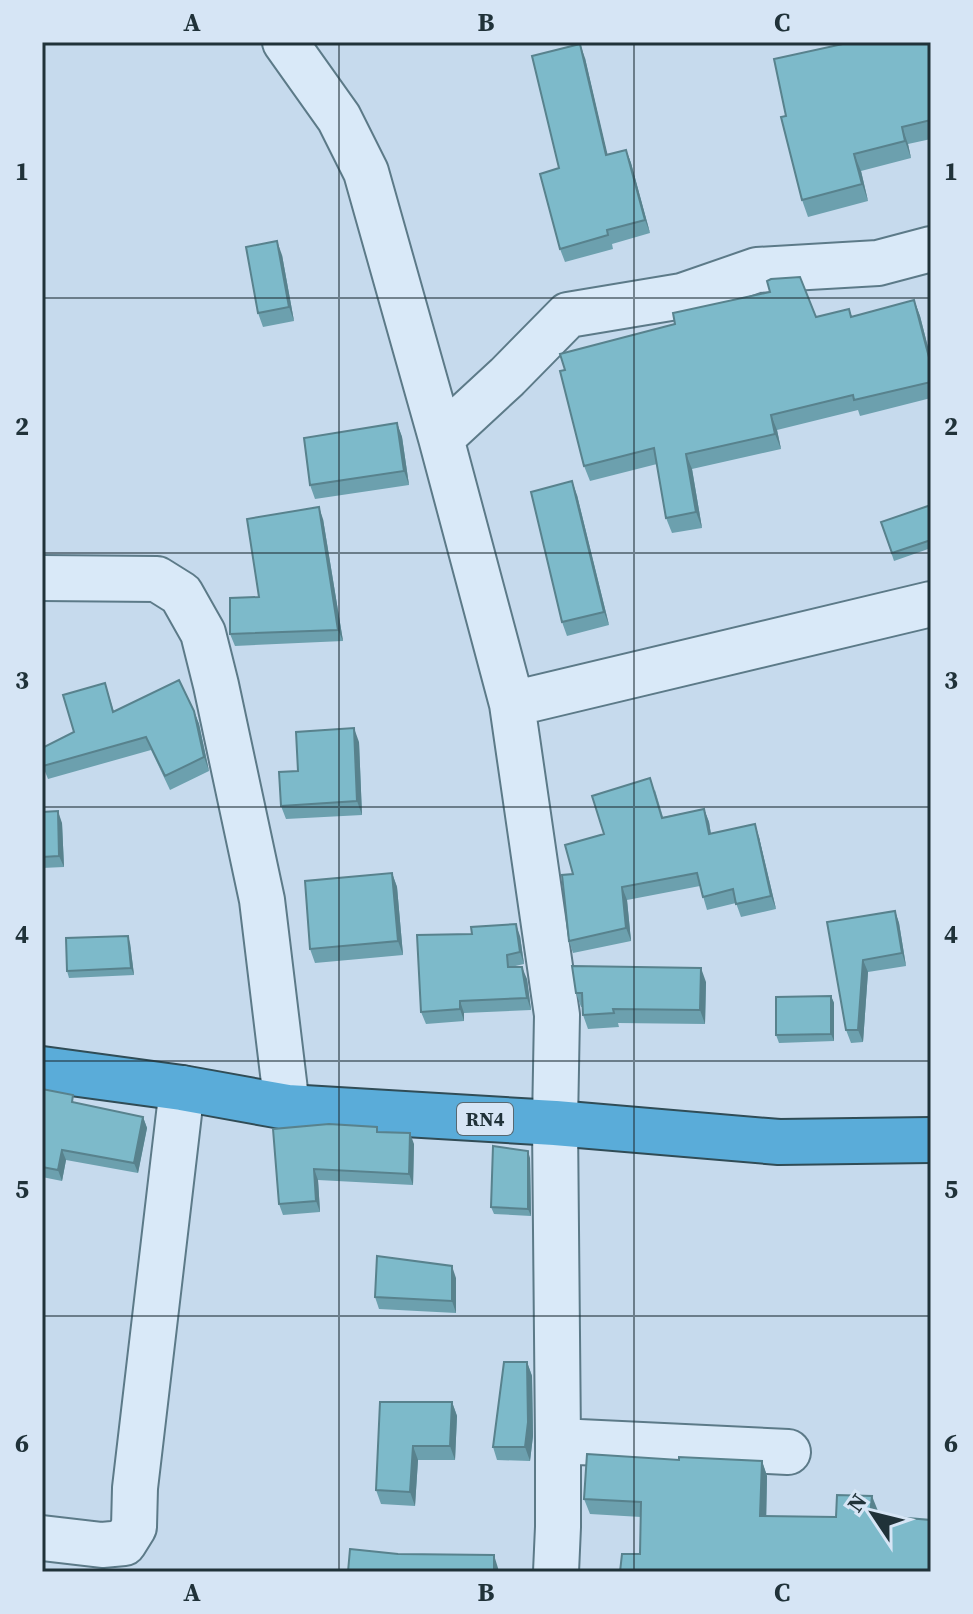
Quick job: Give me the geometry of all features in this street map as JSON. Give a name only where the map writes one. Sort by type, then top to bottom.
[{"type":"highway","name":"RN4","points":[[42,1069],[182,1088],[287,1107],[555,1123],[779,1142],[931,1140]]},
{"type":"street","points":[[285,42],[339,118],[366,172],[512,704],[557,1015],[556,1572]]},
{"type":"street","points":[[441,438],[568,315],[682,296],[757,270],[878,263],[931,249]]},
{"type":"street","points":[[42,578],[157,579],[181,594],[203,633],[262,900],[287,1107]]},
{"type":"street","points":[[512,704],[931,604]]},
{"type":"street","points":[[42,1538],[102,1545],[124,1543],[134,1527],[135,1488],[182,1088]]},
{"type":"street","points":[[558,1441],[788,1452]]},
{"type":"building","points":[[843,42],[931,42],[931,120],[902,127],[905,141],[854,154],[862,184],[802,200],[781,117],[786,116],[774,59]]},
{"type":"building","points":[[580,44],[606,155],[626,150],[645,220],[607,230],[608,235],[560,249],[540,174],[559,168],[532,56]]},
{"type":"building","points":[[277,241],[289,307],[258,313],[246,247]]},
{"type":"building","points":[[800,277],[816,317],[849,309],[851,317],[914,300],[931,365],[931,382],[854,400],[853,395],[771,415],[775,434],[686,454],[696,512],[666,518],[654,448],[584,466],[560,371],[565,370],[560,354],[675,324],[673,313],[770,292],[767,281],[771,279]]},
{"type":"building","points":[[397,423],[404,471],[310,485],[304,438]]},
{"type":"building","points":[[572,481],[604,612],[562,622],[531,492]]},
{"type":"building","points":[[931,505],[931,540],[892,553],[881,522]]},
{"type":"building","points":[[319,507],[338,630],[230,634],[230,598],[259,597],[247,519]]},
{"type":"building","points":[[179,680],[194,711],[204,757],[165,776],[146,737],[43,766],[42,748],[74,732],[63,695],[105,683],[113,712]]},
{"type":"building","points":[[354,728],[357,801],[281,806],[279,772],[298,771],[296,732]]},
{"type":"building","points":[[650,778],[662,818],[704,809],[709,834],[755,824],[771,896],[736,904],[733,889],[703,897],[697,873],[622,887],[626,928],[569,941],[562,875],[573,874],[565,845],[604,834],[592,796]]},
{"type":"building","points":[[58,811],[59,856],[42,857],[42,812]]},
{"type":"building","points":[[392,873],[398,941],[310,949],[305,881]]},
{"type":"building","points":[[895,911],[902,953],[863,960],[858,1030],[846,1030],[827,922]]},
{"type":"building","points":[[516,924],[520,952],[507,955],[508,967],[522,967],[527,998],[460,1001],[460,1009],[421,1012],[417,935],[472,934],[471,927]]},
{"type":"building","points":[[128,936],[131,968],[67,971],[66,938]]},
{"type":"building","points":[[572,966],[701,968],[700,1010],[613,1009],[614,1013],[583,1015],[582,993],[576,993]]},
{"type":"building","points":[[831,996],[831,1034],[776,1035],[776,997]]},
{"type":"building","points":[[42,1089],[73,1095],[72,1102],[143,1117],[134,1163],[62,1150],[58,1170],[42,1167]]},
{"type":"building","points":[[329,1124],[377,1127],[377,1132],[410,1133],[409,1174],[314,1169],[316,1201],[279,1204],[273,1129]]},
{"type":"building","points":[[493,1146],[528,1151],[528,1209],[491,1207]]},
{"type":"building","points":[[377,1256],[452,1266],[452,1301],[375,1297]]},
{"type":"building","points":[[504,1362],[527,1362],[528,1422],[525,1447],[493,1447]]},
{"type":"building","points":[[380,1402],[452,1402],[450,1446],[413,1446],[410,1492],[376,1490]]},
{"type":"building","points":[[587,1454],[762,1461],[760,1516],[836,1517],[837,1495],[872,1496],[870,1515],[931,1520],[931,1572],[620,1572],[622,1554],[640,1554],[641,1502],[584,1499]]},
{"type":"building","points":[[350,1549],[398,1554],[494,1555],[494,1572],[348,1572]]}]
